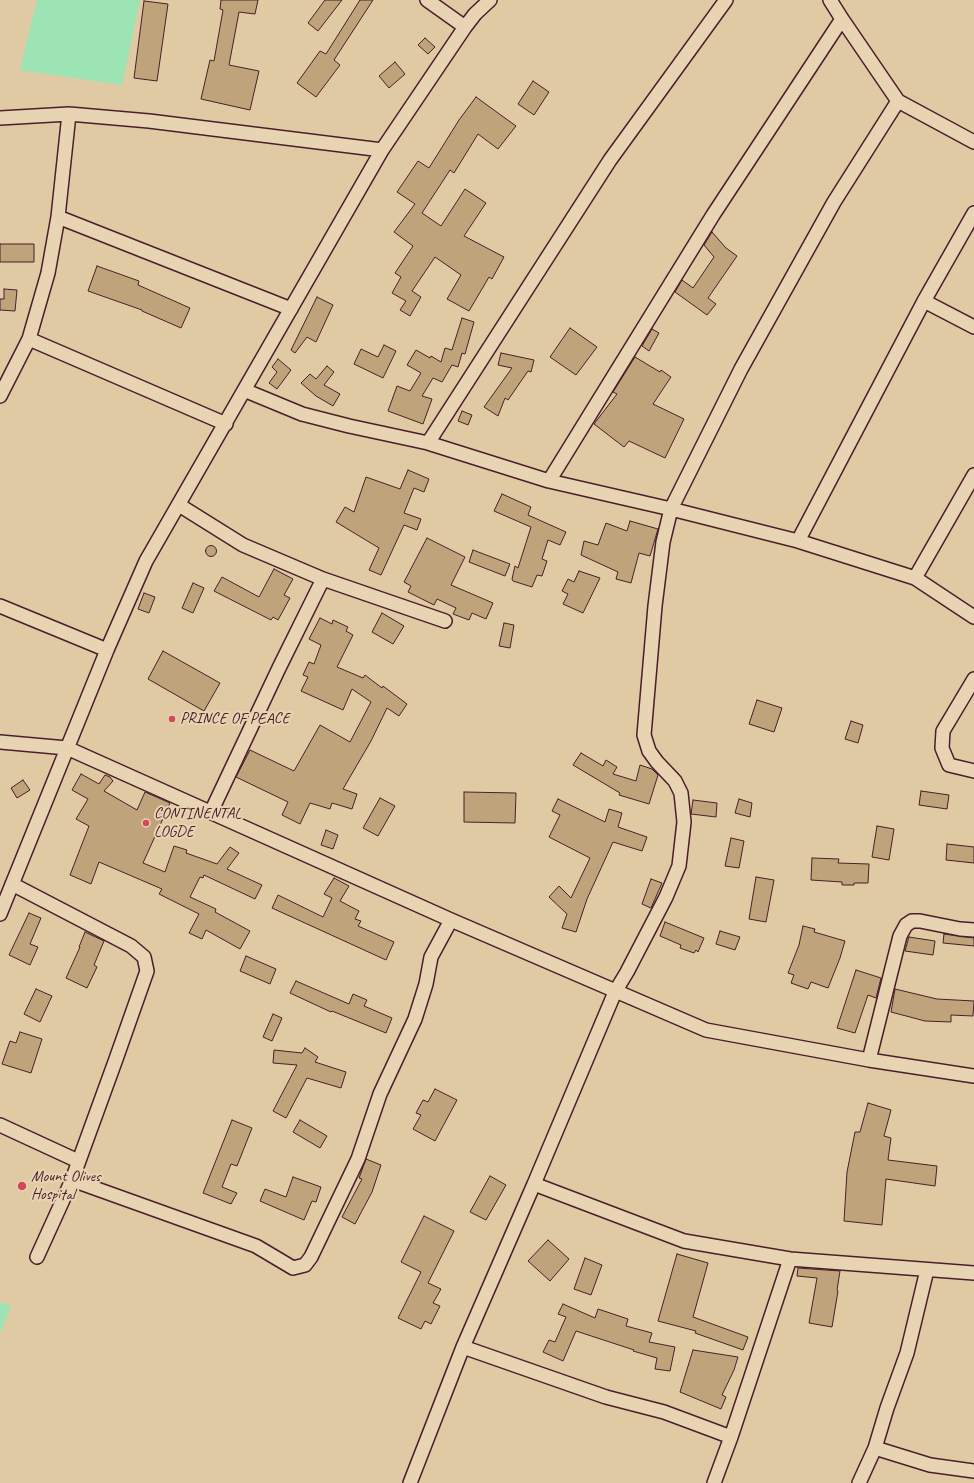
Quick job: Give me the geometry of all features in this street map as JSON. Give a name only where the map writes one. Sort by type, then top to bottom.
[{"type":"street","points":[[427,0],[465,27]]},
{"type":"street","points":[[0,914],[107,650],[146,561],[382,150],[465,27],[475,14],[490,0]]},
{"type":"street","points":[[428,443],[610,160],[726,0]]},
{"type":"street","points":[[830,0],[898,101],[974,142]]},
{"type":"street","points":[[550,481],[713,215],[842,19]]},
{"type":"street","points":[[410,1483],[463,1347],[615,992],[666,898],[679,866],[684,822],[681,793],[675,781],[649,751],[644,735],[656,599],[663,542],[671,509],[740,369],[834,202],[898,101]]},
{"type":"street","points":[[0,118],[69,114],[149,121],[382,150]]},
{"type":"street","points":[[0,396],[29,339],[48,273],[58,217],[69,114]]},
{"type":"street","points":[[798,541],[924,301],[974,213]]},
{"type":"street","points":[[58,217],[291,309]]},
{"type":"street","points":[[924,301],[974,327]]},
{"type":"street","points":[[29,339],[226,424]]},
{"type":"street","points":[[244,390],[302,414],[428,443],[550,481],[671,509],[798,541],[915,578],[974,617]]},
{"type":"street","points":[[915,578],[974,475]]},
{"type":"street","points":[[179,505],[243,545],[324,579],[445,621]]},
{"type":"street","points":[[211,812],[279,668],[324,579]]},
{"type":"street","points":[[0,606],[107,650]]},
{"type":"street","points":[[974,679],[943,731],[942,748],[949,765],[974,771]]},
{"type":"street","points":[[0,742],[67,748],[451,920],[706,1030],[869,1060],[974,1076]]},
{"type":"street","points":[[12,884],[131,946],[144,957],[147,971],[72,1180],[37,1257]]},
{"type":"street","points":[[72,1180],[256,1246],[293,1268],[305,1266],[358,1159],[380,1094],[415,1019],[426,984],[431,957],[451,920]]},
{"type":"street","points":[[869,1060],[900,936],[906,925],[912,921],[920,921],[960,929],[974,930]]},
{"type":"street","points":[[0,1125],[78,1161]]},
{"type":"street","points":[[534,1184],[684,1241],[790,1260],[974,1273]]},
{"type":"street","points":[[714,1483],[732,1437],[790,1260]]},
{"type":"street","points":[[859,1483],[875,1448],[887,1408],[907,1354],[927,1270]]},
{"type":"street","points":[[463,1347],[606,1397],[664,1412],[732,1437]]},
{"type":"street","points":[[875,1448],[930,1465],[974,1471]]},
{"type":"green space","points":[[37,0],[140,0],[122,85],[20,70]]},
{"type":"green space","points":[[0,1302],[11,1306],[0,1334]]},
{"type":"building","points":[[221,0],[258,0],[255,14],[239,12],[229,65],[259,71],[250,110],[201,99],[210,60],[214,61],[223,10],[220,9]]},
{"type":"building","points":[[325,0],[342,0],[318,31],[308,23]]},
{"type":"building","points":[[360,0],[373,0],[334,60],[340,65],[316,97],[297,83],[320,51],[326,54]]},
{"type":"building","points":[[144,1],[168,4],[157,81],[134,78]]},
{"type":"building","points":[[425,38],[435,47],[428,54],[418,45]]},
{"type":"building","points":[[395,62],[405,74],[389,88],[379,76]]},
{"type":"building","points":[[533,81],[549,92],[534,115],[518,104]]},
{"type":"building","points":[[476,97],[516,126],[498,149],[478,134],[454,173],[450,170],[422,213],[441,226],[465,189],[486,203],[464,236],[504,257],[492,279],[489,277],[469,311],[447,299],[461,275],[435,257],[412,291],[421,297],[410,316],[400,310],[406,301],[392,293],[401,277],[395,273],[413,246],[394,232],[415,204],[397,192],[418,161],[429,168],[459,120]]},
{"type":"building","points":[[712,232],[726,248],[737,256],[708,298],[716,304],[707,315],[675,292],[682,280],[693,288],[714,257],[704,245]]},
{"type":"building","points":[[0,244],[34,244],[34,262],[0,262]]},
{"type":"building","points":[[97,266],[139,281],[138,285],[190,308],[181,328],[142,310],[88,291]]},
{"type":"building","points":[[4,289],[17,290],[15,311],[0,310],[0,299],[4,299]]},
{"type":"building","points":[[317,297],[333,305],[316,342],[307,337],[295,353],[291,350]]},
{"type":"building","points":[[462,318],[474,322],[465,354],[462,353],[458,367],[452,365],[442,382],[433,378],[422,396],[432,399],[423,424],[388,411],[397,386],[410,391],[421,373],[407,365],[416,350],[441,362],[445,348],[452,350]]},
{"type":"building","points":[[570,328],[597,347],[576,375],[550,357]]},
{"type":"building","points":[[652,329],[659,333],[649,351],[642,346]]},
{"type":"building","points":[[384,345],[396,351],[383,378],[354,364],[361,349],[378,357]]},
{"type":"building","points":[[501,353],[534,360],[531,372],[528,371],[508,400],[505,398],[498,416],[484,407],[512,368],[498,365]]},
{"type":"building","points":[[635,357],[660,372],[661,370],[671,377],[653,404],[684,419],[665,458],[629,441],[624,447],[594,424],[617,394],[613,392]]},
{"type":"building","points":[[278,359],[291,370],[277,389],[269,383],[277,372],[272,367]]},
{"type":"building","points":[[327,366],[334,372],[324,385],[340,394],[333,406],[316,396],[301,383],[310,374],[316,379]]},
{"type":"building","points":[[462,411],[472,415],[468,425],[458,421]]},
{"type":"building","points":[[408,470],[429,479],[424,492],[414,488],[404,513],[421,519],[417,530],[404,525],[381,575],[369,570],[379,548],[336,522],[345,507],[354,512],[366,477],[400,489]]},
{"type":"building","points":[[502,494],[531,507],[528,515],[566,532],[560,545],[548,540],[542,559],[547,561],[542,576],[537,575],[532,587],[513,581],[512,579],[515,566],[518,568],[531,527],[494,511]]},
{"type":"building","points":[[630,521],[658,529],[650,556],[639,553],[631,583],[616,579],[618,572],[581,555],[584,541],[598,545],[606,523],[627,531]]},
{"type":"building","points":[[427,538],[465,557],[451,585],[493,603],[486,619],[472,613],[469,620],[453,614],[456,608],[437,599],[434,605],[408,592],[411,586],[404,582]]},
{"type":"building","points":[[211,545],[215,547],[217,551],[215,555],[211,557],[207,555],[205,551],[207,547]]},
{"type":"building","points":[[473,550],[510,564],[505,576],[469,562]]},
{"type":"building","points":[[274,569],[293,579],[284,595],[290,598],[278,620],[273,617],[271,620],[214,591],[222,577],[259,597]]},
{"type":"building","points":[[579,571],[600,578],[583,613],[563,604],[568,594],[562,591],[568,579],[574,582]]},
{"type":"building","points":[[193,583],[204,588],[193,613],[182,608]]},
{"type":"building","points":[[144,593],[155,597],[149,613],[138,609]]},
{"type":"building","points":[[382,613],[404,626],[393,644],[372,632]]},
{"type":"building","points":[[320,618],[332,624],[333,620],[348,627],[346,631],[353,635],[337,667],[363,678],[365,675],[407,704],[399,716],[387,708],[371,741],[343,789],[357,794],[352,809],[332,803],[330,809],[310,803],[300,824],[282,815],[288,802],[236,777],[250,750],[294,771],[320,725],[350,742],[371,702],[352,689],[343,710],[301,691],[308,677],[303,675],[309,662],[314,664],[321,645],[309,639]]},
{"type":"building","points":[[504,623],[514,625],[510,648],[499,646]]},
{"type":"building","points":[[163,651],[220,683],[204,711],[148,679]]},
{"type":"building","points":[[757,700],[782,708],[774,732],[749,724]]},
{"type":"building","points":[[851,721],[863,725],[858,743],[845,739]]},
{"type":"building","points":[[581,753],[603,766],[606,760],[617,767],[613,774],[636,781],[640,765],[652,769],[658,775],[649,804],[619,795],[620,793],[573,765]]},
{"type":"building","points":[[81,774],[99,784],[105,775],[110,777],[113,781],[104,791],[137,810],[145,792],[170,803],[143,863],[165,872],[174,846],[187,850],[186,853],[217,864],[230,847],[239,853],[227,869],[262,885],[255,899],[204,875],[203,878],[200,877],[190,897],[216,909],[215,912],[250,931],[240,949],[206,930],[202,939],[189,933],[199,914],[159,894],[162,889],[99,862],[91,884],[70,875],[89,826],[76,819],[88,799],[72,790]]},
{"type":"building","points":[[23,780],[30,790],[17,798],[11,788]]},
{"type":"building","points":[[921,791],[949,795],[947,809],[919,805]]},
{"type":"building","points":[[464,792],[516,793],[515,823],[464,822]]},
{"type":"building","points":[[380,798],[395,806],[378,836],[363,828]]},
{"type":"building","points":[[558,799],[605,822],[609,809],[622,813],[618,827],[647,837],[642,851],[613,842],[587,899],[576,932],[562,928],[567,914],[549,897],[559,886],[571,898],[590,858],[549,837],[560,815],[552,811]]},
{"type":"building","points":[[739,799],[752,803],[750,817],[735,813]]},
{"type":"building","points":[[693,800],[717,803],[716,817],[691,814]]},
{"type":"building","points":[[877,826],[894,829],[889,860],[872,857]]},
{"type":"building","points":[[326,830],[338,835],[333,849],[321,845]]},
{"type":"building","points":[[731,838],[744,841],[739,868],[725,866]]},
{"type":"building","points":[[947,844],[974,847],[974,863],[946,860]]},
{"type":"building","points":[[812,858],[839,859],[838,863],[869,864],[868,883],[842,885],[842,882],[811,880]]},
{"type":"building","points":[[756,877],[774,880],[766,922],[749,919]]},
{"type":"building","points":[[334,878],[349,886],[340,901],[359,911],[355,919],[361,921],[358,926],[394,942],[386,960],[272,908],[278,895],[323,917],[332,898],[324,894]]},
{"type":"building","points":[[651,879],[662,883],[651,908],[642,904]]},
{"type":"building","points":[[29,913],[41,918],[30,944],[38,947],[30,965],[9,955]]},
{"type":"building","points":[[665,922],[704,938],[698,952],[696,950],[694,953],[680,948],[681,945],[660,936]]},
{"type":"building","points":[[803,926],[815,929],[814,932],[845,941],[828,988],[811,982],[808,989],[791,983],[794,975],[788,973],[799,945]]},
{"type":"building","points":[[720,931],[740,937],[735,950],[716,944]]},
{"type":"building","points":[[85,932],[104,941],[94,965],[97,967],[87,988],[66,978]]},
{"type":"building","points":[[944,934],[974,938],[974,946],[943,943]]},
{"type":"building","points":[[909,937],[935,941],[933,955],[905,951]]},
{"type":"building","points":[[246,956],[276,969],[270,984],[240,971]]},
{"type":"building","points":[[856,970],[881,978],[876,998],[868,995],[855,1033],[837,1028]]},
{"type":"building","points":[[296,981],[349,1004],[353,994],[367,1000],[364,1006],[392,1018],[386,1033],[332,1011],[331,1012],[290,993]]},
{"type":"building","points":[[36,989],[52,996],[40,1022],[24,1014]]},
{"type":"building","points":[[895,989],[937,999],[974,1001],[973,1016],[951,1015],[951,1022],[925,1021],[891,1012]]},
{"type":"building","points":[[273,1014],[282,1018],[272,1041],[263,1037]]},
{"type":"building","points":[[20,1032],[42,1039],[31,1073],[2,1064],[10,1041],[16,1043]]},
{"type":"building","points":[[305,1048],[318,1057],[315,1062],[346,1072],[341,1088],[307,1078],[286,1118],[273,1111],[297,1065],[273,1063],[274,1050],[302,1053]]},
{"type":"building","points":[[435,1089],[457,1100],[435,1141],[413,1129],[421,1115],[416,1113],[423,1100],[428,1102]]},
{"type":"building","points":[[868,1103],[891,1110],[884,1136],[891,1138],[888,1160],[937,1166],[935,1186],[886,1179],[882,1225],[844,1221],[847,1172],[855,1132],[860,1132]]},
{"type":"building","points":[[232,1120],[252,1128],[237,1166],[231,1164],[222,1187],[237,1193],[231,1204],[203,1193]]},
{"type":"building","points":[[300,1120],[327,1136],[320,1148],[293,1132]]},
{"type":"building","points":[[366,1159],[381,1165],[372,1192],[355,1224],[342,1217],[362,1179],[359,1178]]},
{"type":"building","points":[[490,1176],[506,1185],[486,1220],[470,1212]]},
{"type":"building","points":[[293,1177],[321,1187],[316,1202],[312,1201],[304,1220],[260,1201],[265,1189],[286,1197]]},
{"type":"building","points":[[424,1216],[454,1231],[428,1283],[441,1289],[433,1303],[440,1306],[431,1324],[425,1321],[421,1329],[398,1318],[421,1272],[401,1262]]},
{"type":"building","points":[[548,1240],[569,1259],[550,1281],[528,1261]]},
{"type":"building","points":[[677,1254],[708,1263],[693,1317],[748,1337],[743,1350],[695,1333],[696,1331],[658,1321]]},
{"type":"building","points":[[585,1258],[602,1265],[591,1295],[574,1289]]},
{"type":"building","points":[[798,1268],[840,1271],[832,1327],[809,1323],[817,1278],[797,1276]]},
{"type":"building","points":[[563,1304],[595,1318],[598,1309],[628,1319],[626,1326],[652,1333],[649,1342],[675,1347],[670,1371],[655,1369],[657,1358],[576,1331],[563,1361],[543,1352],[549,1340],[555,1342],[566,1317],[558,1314]]},
{"type":"building","points":[[693,1350],[738,1357],[734,1370],[722,1395],[726,1397],[721,1409],[680,1392]]},
{"type":"place","name":"PRINCE OF PEACE","points":[[172,719]]},
{"type":"place","name":"CONTINENTAL LOGDE","points":[[146,823]]},
{"type":"place","name":"Mount Olives Hospital","points":[[22,1186]]}]
